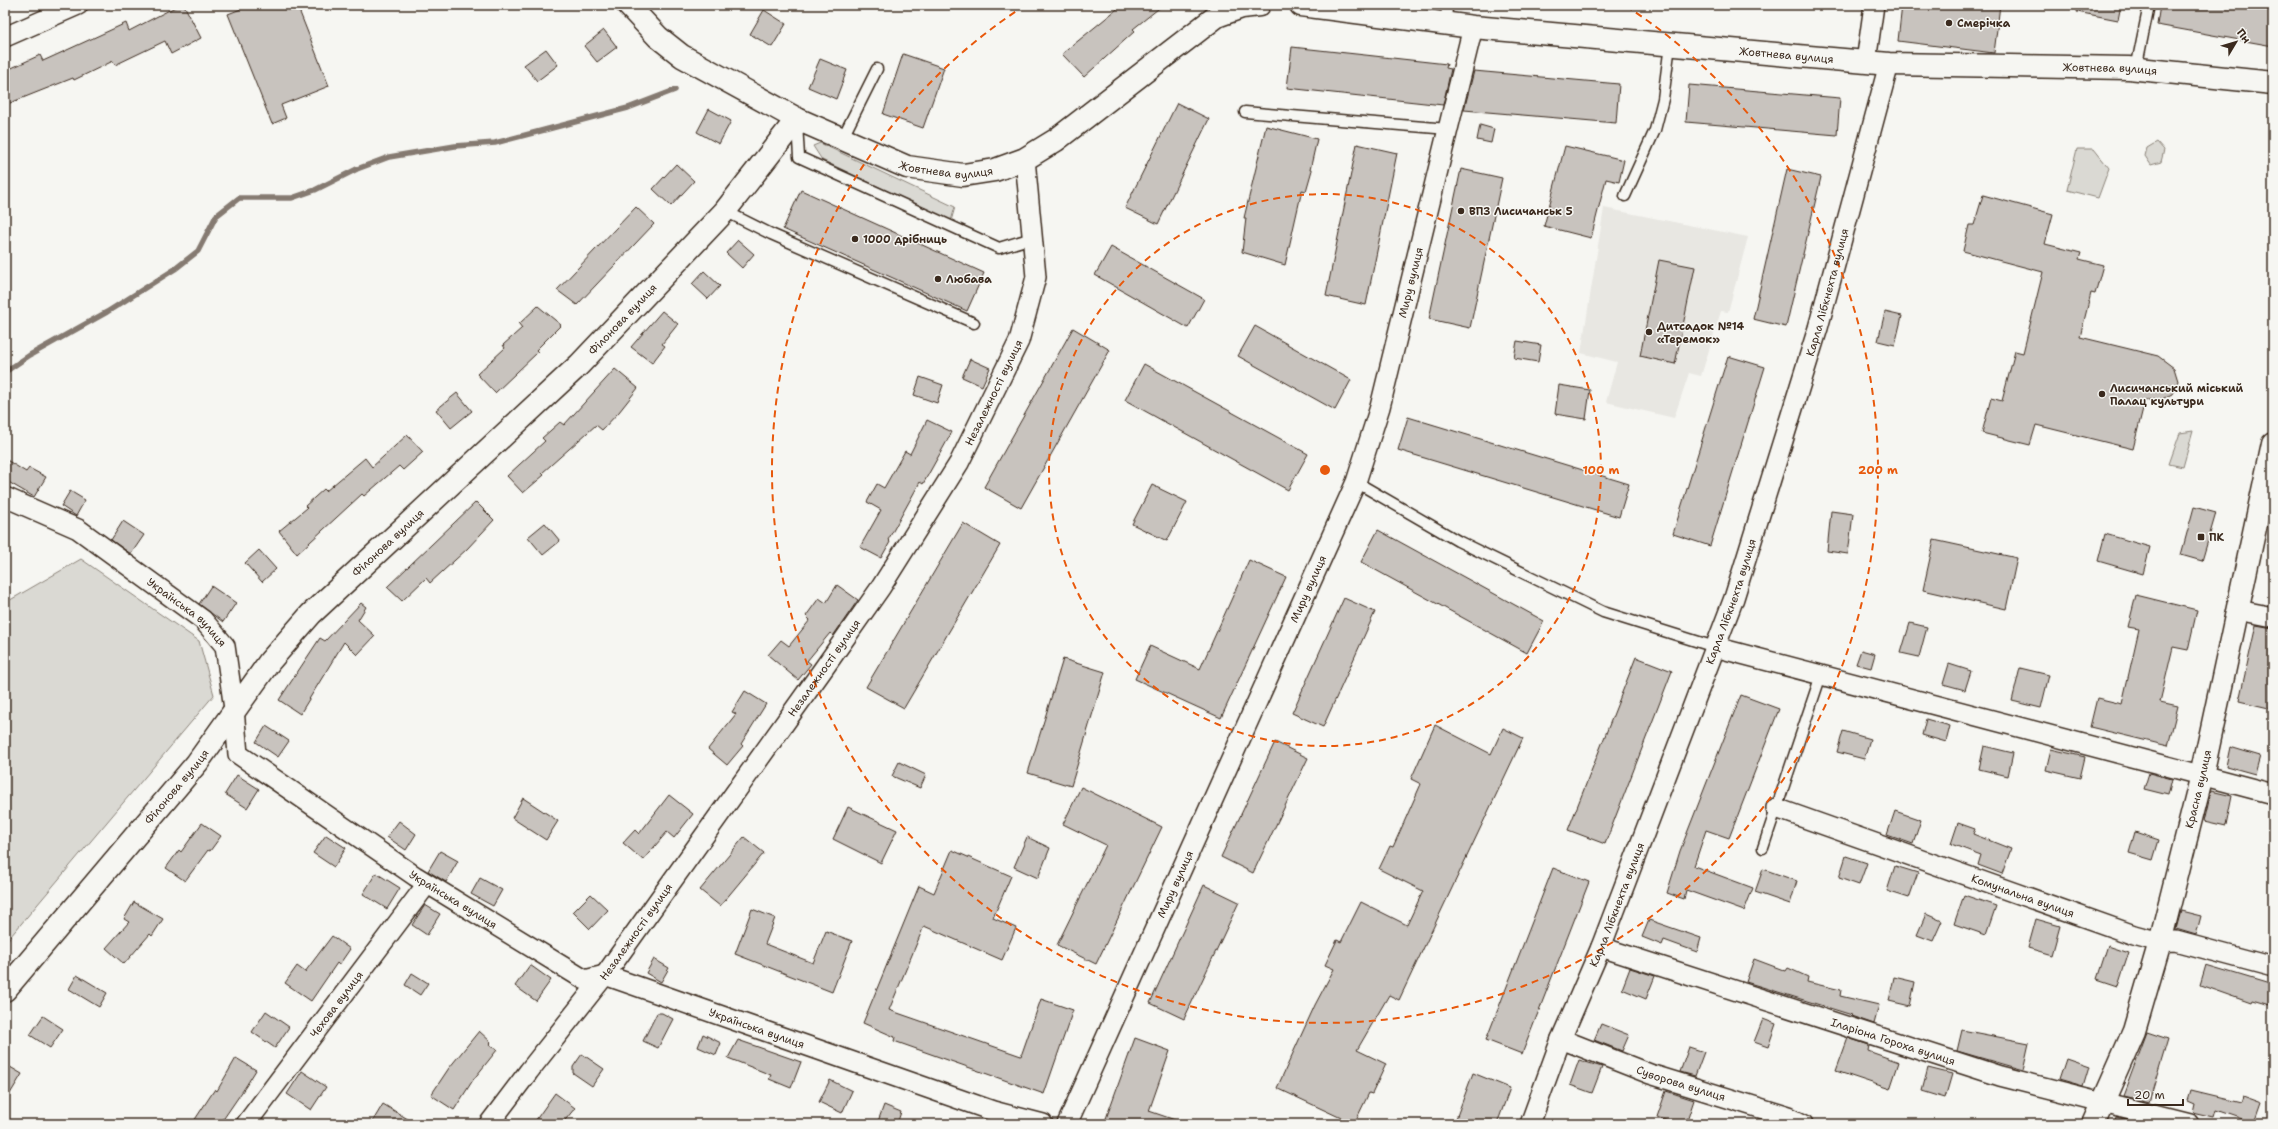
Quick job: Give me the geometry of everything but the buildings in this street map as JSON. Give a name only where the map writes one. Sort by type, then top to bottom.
[{"type":"main road","name":"Жовтнева вулиця","points":[[628,5],[658,37],[682,56],[797,119],[907,168],[963,175],[994,170],[1024,159],[1056,140],[1217,16],[1242,7],[1258,5]]},
{"type":"main road","name":"Жовтнева вулиця","points":[[1301,5],[1446,14],[1473,27],[1889,64],[2136,69],[2273,83]]},
{"type":"main road","name":"Філонова вулиця","points":[[5,990],[197,763],[270,662],[312,614],[579,365],[725,211],[797,119]]},
{"type":"main road","name":"Красна вулиця","points":[[2092,1124],[2134,1031],[2160,942],[2202,775],[2273,444]]},
{"type":"street","points":[[5,37],[78,5]]},
{"type":"street","points":[[1866,62],[1874,5]]},
{"type":"street","name":"Миру вулиця","points":[[1067,1124],[1356,482],[1380,407],[1473,27]]},
{"type":"street","name":"Карла Лібкнехта вулиця","points":[[1530,1124],[1562,1039],[1601,947],[1734,598],[1818,328],[1889,64]]},
{"type":"street","name":"Незалежності вулиця","points":[[489,1124],[605,975],[876,593],[959,463],[1019,341],[1036,277],[1024,159]]},
{"type":"street","name":"Українська вулиця","points":[[5,497],[78,529],[203,620],[225,646],[234,710],[238,754],[427,884],[585,980],[605,975],[989,1118],[1043,1124]]},
{"type":"street","points":[[2238,610],[2273,617]]},
{"type":"street","points":[[1715,647],[2273,794]]},
{"type":"street","name":"Комунальна вулиця","points":[[1776,808],[2134,935],[2160,942],[2176,941],[2273,967]]},
{"type":"street","name":"Чехова вулиця","points":[[246,1124],[427,884]]},
{"type":"street","name":"Іларіона Гороха вулиця","points":[[1601,947],[2000,1076],[2189,1124]]},
{"type":"street","name":"Суворова вулиця","points":[[1562,1039],[1650,1074],[1789,1117],[1802,1124]]},
{"type":"lane","points":[[2136,69],[2149,5]]},
{"type":"lane","points":[[1625,196],[1655,130],[1663,99],[1670,45]]},
{"type":"lane","points":[[842,139],[877,69]]},
{"type":"lane","points":[[1245,112],[1448,129]]},
{"type":"lane","points":[[797,119],[799,157],[999,248],[1032,238]]},
{"type":"lane","points":[[725,211],[771,234],[974,323]]},
{"type":"lane","points":[[1356,482],[1458,541],[1603,612],[1715,647]]},
{"type":"lane","points":[[1762,848],[1820,675]]},
{"type":"shaded area","points":[[2157,142],[2164,150],[2161,162],[2151,165],[2145,156],[2147,148]]},
{"type":"shaded area","points":[[820,143],[955,207],[951,221],[822,160],[813,146]]},
{"type":"shaded area","points":[[2077,149],[2094,149],[2109,168],[2098,198],[2067,190]]},
{"type":"shaded area","name":"Дитсадок №14 «Теремок»","points":[[1604,208],[1748,237],[1728,312],[1721,311],[1701,376],[1689,373],[1674,418],[1606,402],[1617,362],[1581,353]]},
{"type":"shaded area","points":[[2193,431],[2183,467],[2169,464],[2180,433]]},
{"type":"shaded area","points":[[81,559],[199,641],[214,695],[5,943],[5,603]]},
{"type":"waterway","points":[[5,372],[30,355],[107,312],[175,269],[198,251],[216,216],[239,198],[292,198],[315,190],[357,169],[389,157],[455,146],[495,143],[628,108],[675,90]]},
{"type":"place","name":"Смерiчка","points":[[1949,23]]},
{"type":"place","name":"ВПЗ Лисичанськ 5","points":[[1461,211]]},
{"type":"place","name":"1000 дрібниць","points":[[855,239]]},
{"type":"place","name":"Любава","points":[[938,279]]},
{"type":"place","name":"Дитсадок №14 «Теремок»","points":[[1649,332]]},
{"type":"place","name":"Лисичанський міський Палац культури","points":[[2102,394]]},
{"type":"place","name":"ПК","points":[[2201,537]]}]
